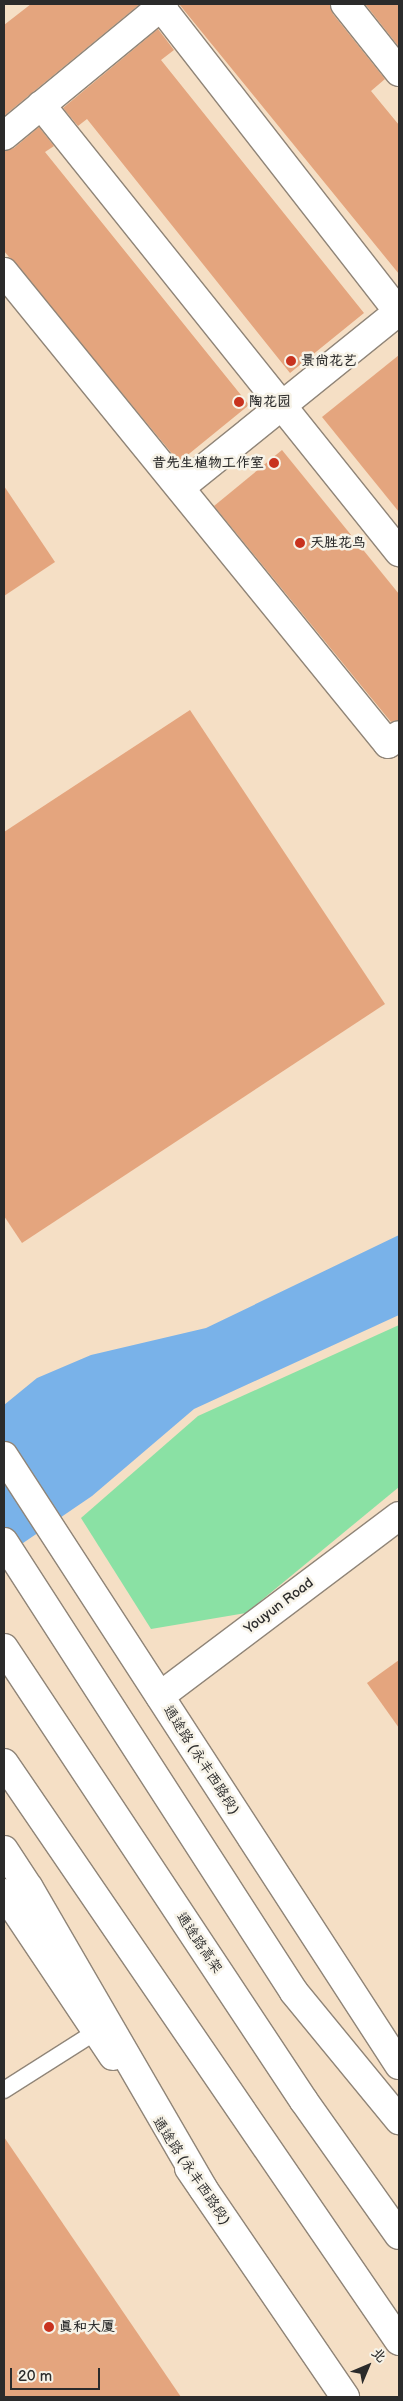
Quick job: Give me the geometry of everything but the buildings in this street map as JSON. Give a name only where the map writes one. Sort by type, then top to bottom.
[{"type":"main road","points":[[345,4],[399,72]]},
{"type":"main road","points":[[4,136],[162,5],[399,312],[181,487]]},
{"type":"main road","points":[[41,105],[399,552]]},
{"type":"main road","points":[[4,272],[181,487],[388,744],[399,735]]},
{"type":"main road","name":"通途路 (永丰西路段)","points":[[4,1456],[52,1526],[399,2065]]},
{"type":"main road","name":"Youyun Road","points":[[160,1696],[399,1516]]},
{"type":"main road","points":[[4,1542],[294,1992],[399,2120]]},
{"type":"main road","name":"通途路高架","points":[[4,1648],[304,2101],[399,2235]]},
{"type":"main road","points":[[4,1763],[399,2341]]},
{"type":"main road","points":[[4,1850],[16,1890],[203,2188]]},
{"type":"main road","name":"通途路 (永丰西路段)","points":[[16,1890],[96,2031],[346,2397]]},
{"type":"lane","points":[[4,2090],[96,2031]]},
{"type":"green space","points":[[399,1325],[399,1487],[246,1613],[151,1629],[81,1518],[198,1416]]},
{"type":"water","points":[[399,1235],[399,1315],[194,1409],[92,1496],[4,1556],[4,1405],[37,1378],[91,1355],[206,1328]]},
{"type":"place","name":"景尚花艺","points":[[291,361]]},
{"type":"place","name":"陶花园","points":[[239,402]]},
{"type":"place","name":"昔先生植物工作室","points":[[274,463]]},
{"type":"place","name":"天胜花鸟","points":[[300,543]]},
{"type":"place","name":"真和大厦","points":[[49,2327]]}]
